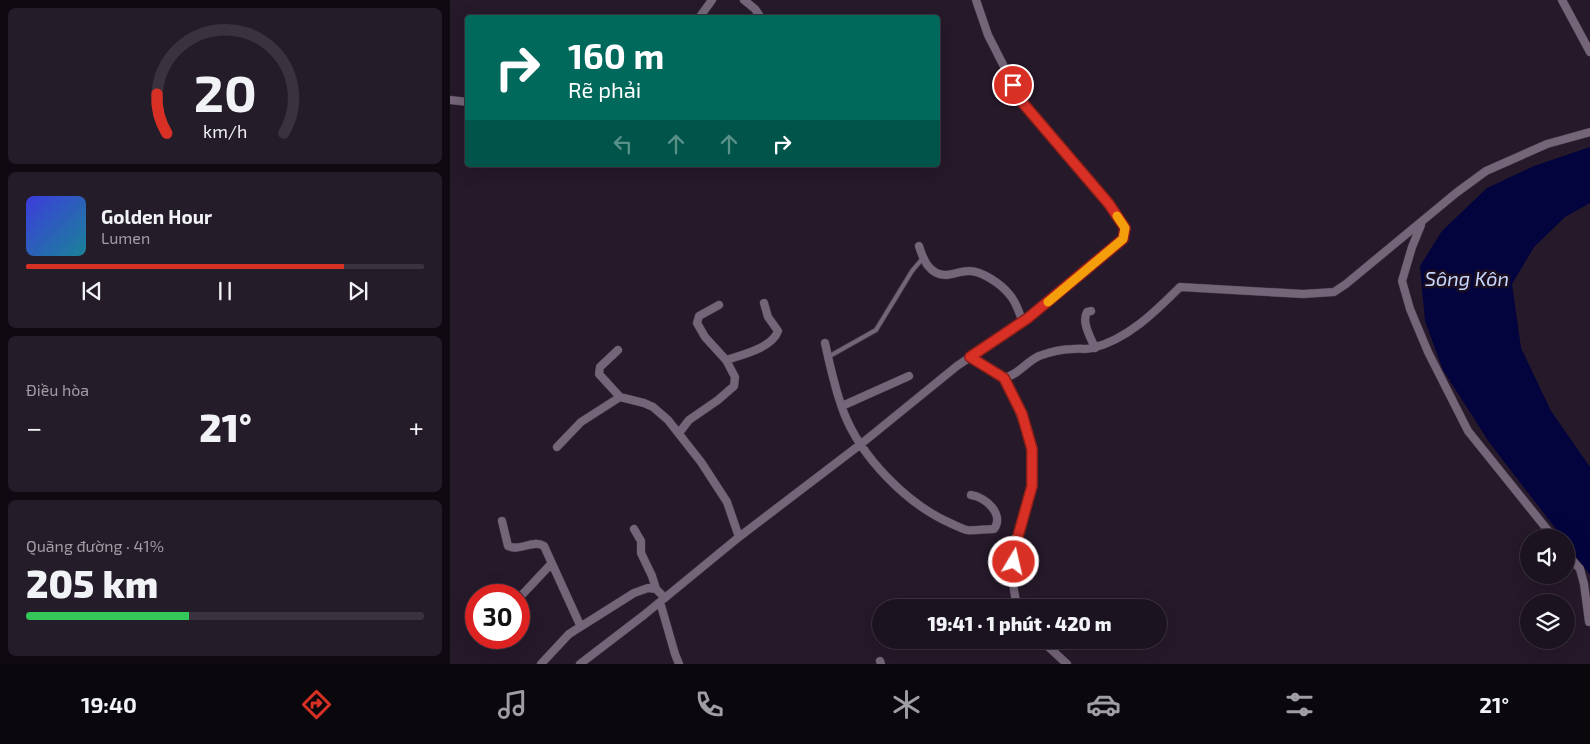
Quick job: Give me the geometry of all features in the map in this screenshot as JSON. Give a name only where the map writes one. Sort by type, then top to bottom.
[{"type":"street","points":[[702,15],[712,0]]},
{"type":"street","points":[[744,0],[759,15]]},
{"type":"street","points":[[580,664],[739,537],[861,444],[957,366],[1023,322],[1123,239],[1125,228],[1109,204],[1022,102],[988,35],[976,0]]},
{"type":"street","points":[[1562,0],[1590,52]]},
{"type":"street","points":[[450,100],[465,102]]},
{"type":"street","points":[[1004,378],[1013,376],[1037,357],[1072,349],[1094,348],[1122,336],[1180,287],[1303,294],[1334,292],[1486,170],[1547,144],[1590,132]]},
{"type":"street","points":[[1422,223],[1412,247],[1402,281],[1410,309],[1428,352],[1468,431],[1547,529]]},
{"type":"street","points":[[919,246],[923,258],[934,271],[944,275],[968,271],[980,273],[1010,294],[1023,322]]},
{"type":"street","points":[[726,360],[764,346],[776,337],[778,331],[768,317],[764,302]]},
{"type":"street","points":[[679,433],[689,420],[718,400],[734,386],[735,378],[726,360],[705,337],[696,323],[699,316],[719,305]]},
{"type":"street","points":[[1091,311],[1087,312],[1084,316],[1094,348]]},
{"type":"street","points":[[825,343],[842,406],[861,444],[912,501],[933,515],[967,530],[994,529],[997,525],[995,510],[977,496],[971,495]]},
{"type":"street","points":[[618,350],[600,367],[600,374],[620,397],[653,407],[668,420],[701,462],[726,502],[739,537]]},
{"type":"street","points":[[970,357],[1004,378],[1022,414],[1032,449],[1032,486],[1015,547],[1012,577],[1016,599]]},
{"type":"street","points":[[842,406],[909,376]]},
{"type":"street","points":[[557,447],[581,422],[620,397]]},
{"type":"street","points":[[502,521],[508,546],[516,548],[532,543],[544,546],[580,626]]},
{"type":"street","points":[[634,529],[642,544],[641,553],[662,600],[674,654],[679,664]]},
{"type":"street","points":[[1575,563],[1580,569],[1584,584],[1589,622]]},
{"type":"street","points":[[530,586],[551,564]]},
{"type":"street","points":[[541,664],[557,645],[580,626],[634,593],[648,588],[656,590]]},
{"type":"street","points":[[1051,649],[1067,664]]},
{"type":"lane","points":[[828,358],[876,330],[912,271],[923,258]]},
{"type":"water","name":"Sông Kôn","points":[[1590,147],[1590,203],[1565,217],[1534,247],[1512,284],[1521,348],[1551,411],[1590,467],[1590,575],[1575,556],[1575,529],[1556,529],[1489,442],[1443,370],[1425,321],[1420,266],[1442,231],[1487,188],[1534,166]]},
{"type":"slow traffic","points":[[1048,302],[1123,239],[1125,228],[1117,216]]},
{"type":"route","points":[[1013,85],[1022,102],[1109,204],[1125,228],[1123,239],[1028,318],[970,357],[1004,378],[1022,414],[1032,449],[1030,500],[1024,512],[1015,547],[1014,562]]}]
